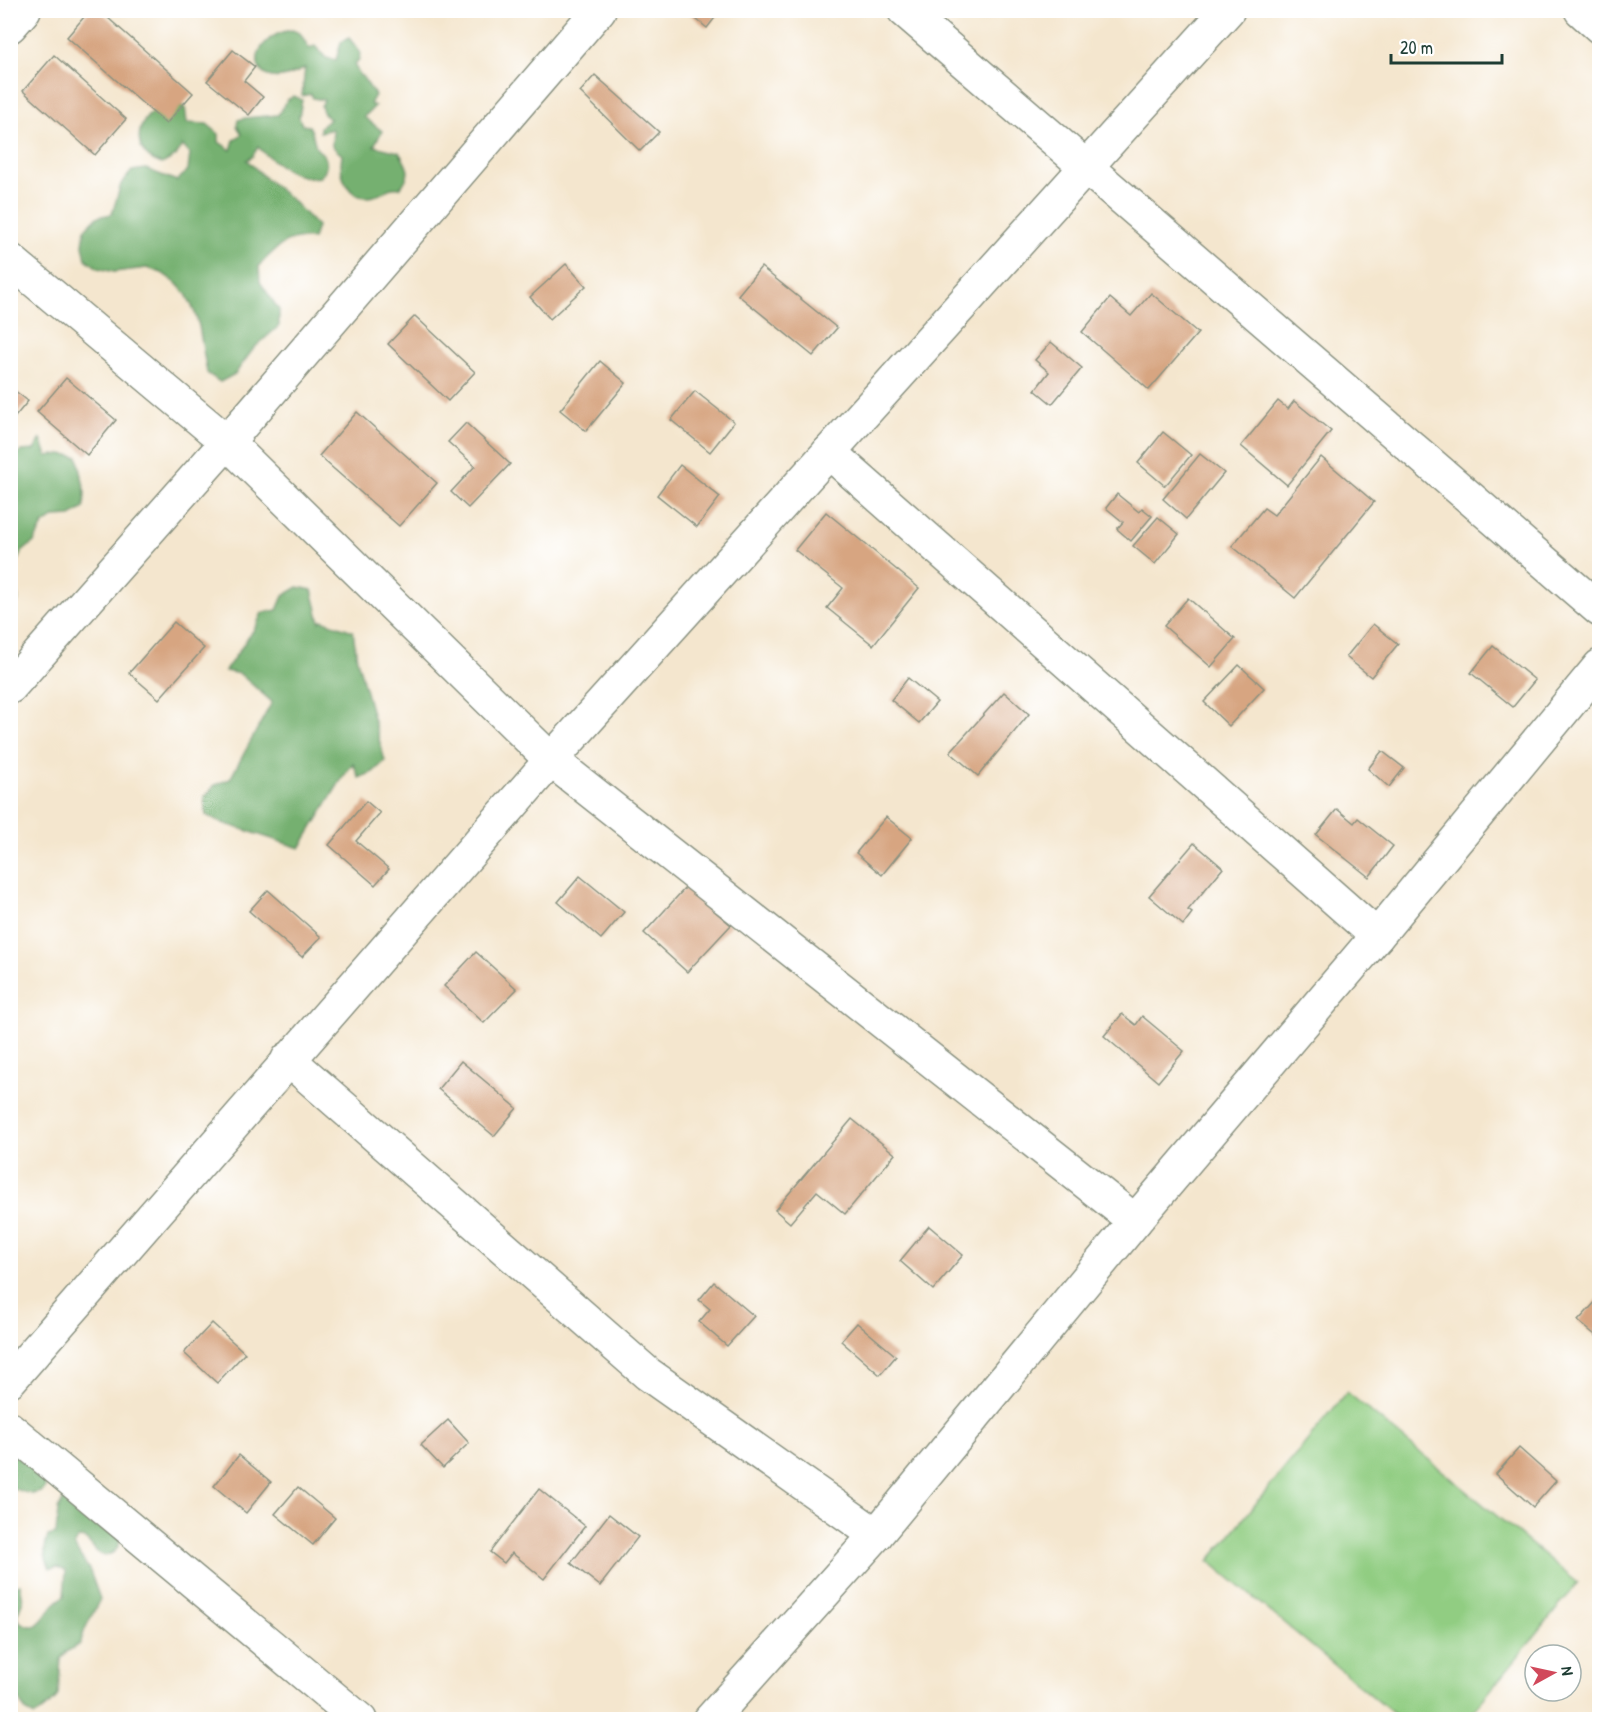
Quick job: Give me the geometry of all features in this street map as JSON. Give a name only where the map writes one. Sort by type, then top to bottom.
[{"type":"street","points":[[10,27],[24,10]]},
{"type":"street","points":[[10,687],[227,442],[599,10]]},
{"type":"street","points":[[904,10],[1599,610]]},
{"type":"street","points":[[10,1380],[551,760],[1228,10]]},
{"type":"street","points":[[1581,10],[1599,27]]},
{"type":"street","points":[[10,260],[227,442],[551,760],[1135,1221]]},
{"type":"street","points":[[829,452],[1377,936]]},
{"type":"street","points":[[710,1719],[876,1535],[1135,1221],[1377,936],[1599,666]]},
{"type":"street","points":[[288,1059],[648,1374],[876,1535]]},
{"type":"street","points":[[10,1429],[360,1719]]},
{"type":"green space","points":[[292,30],[300,33],[309,48],[315,46],[326,58],[336,60],[341,42],[349,38],[360,52],[359,60],[354,64],[375,95],[370,104],[375,106],[364,117],[382,131],[374,146],[399,152],[405,162],[408,174],[400,188],[391,188],[378,195],[365,197],[351,191],[342,171],[342,155],[332,146],[333,129],[320,132],[320,127],[330,119],[324,114],[321,106],[324,100],[313,98],[311,94],[302,96],[305,68],[286,76],[271,77],[262,72],[258,64],[259,54],[265,44],[276,35]]},
{"type":"green space","points":[[294,96],[302,100],[299,117],[302,125],[309,126],[317,149],[326,158],[326,167],[322,175],[311,178],[286,170],[258,147],[252,157],[247,160],[317,226],[313,239],[296,239],[283,244],[259,266],[260,282],[279,310],[279,326],[254,348],[235,374],[220,382],[207,373],[199,326],[186,294],[162,273],[147,268],[114,272],[98,268],[86,259],[83,245],[85,229],[97,217],[112,214],[121,184],[132,171],[146,169],[177,181],[188,170],[190,154],[182,145],[176,156],[162,164],[149,157],[142,148],[139,137],[142,126],[148,116],[158,109],[170,105],[185,107],[187,123],[207,124],[219,134],[219,142],[231,150],[234,140],[242,134],[237,126],[238,120],[278,115],[287,100]]},
{"type":"green space","points":[[41,439],[47,456],[62,454],[78,457],[85,492],[84,508],[71,516],[55,517],[43,525],[34,542],[22,552],[15,567],[18,601],[11,605],[11,452],[14,457],[22,451],[34,450]]},
{"type":"green space","points":[[298,587],[312,590],[320,622],[322,620],[353,631],[357,659],[385,761],[373,772],[359,778],[353,763],[300,848],[220,822],[206,815],[204,798],[215,785],[230,779],[272,702],[240,674],[225,671],[255,628],[262,613],[277,610],[283,596]]},
{"type":"green space","points":[[1347,1392],[1578,1583],[1529,1643],[1523,1643],[1523,1650],[1467,1719],[1400,1719],[1209,1561]]},
{"type":"green space","points":[[10,1445],[45,1474],[44,1490],[31,1494],[11,1488]]},
{"type":"green space","points":[[67,1494],[92,1514],[89,1521],[120,1533],[119,1542],[115,1551],[104,1556],[97,1552],[86,1539],[78,1538],[74,1544],[90,1571],[100,1599],[80,1644],[66,1652],[61,1659],[58,1695],[35,1716],[27,1712],[21,1704],[11,1681],[10,1587],[20,1584],[23,1600],[17,1615],[20,1622],[30,1626],[41,1622],[54,1604],[64,1596],[66,1571],[58,1567],[50,1568],[45,1556],[45,1545],[48,1536],[56,1534],[58,1509]]},
{"type":"building","points":[[90,10],[99,10],[193,93],[166,124],[67,37]]},
{"type":"building","points":[[685,10],[721,10],[707,28]]},
{"type":"building","points":[[233,50],[255,67],[244,81],[263,97],[249,115],[207,81]]},
{"type":"building","points":[[54,55],[126,119],[95,155],[23,91]]},
{"type":"building","points":[[595,75],[659,132],[640,151],[580,92]]},
{"type":"building","points":[[566,264],[586,286],[550,319],[530,297]]},
{"type":"building","points":[[761,267],[837,328],[813,356],[738,295]]},
{"type":"building","points":[[1151,293],[1198,333],[1149,390],[1082,332],[1110,298],[1131,316]]},
{"type":"building","points":[[415,316],[475,372],[448,401],[388,344]]},
{"type":"building","points":[[1051,342],[1082,368],[1052,404],[1035,390],[1049,372],[1035,360]]},
{"type":"building","points":[[600,361],[626,383],[586,431],[560,410]]},
{"type":"building","points":[[66,378],[116,420],[87,455],[37,412]]},
{"type":"building","points":[[10,387],[28,401],[10,423]]},
{"type":"building","points":[[695,391],[734,422],[710,452],[671,420]]},
{"type":"building","points":[[1278,401],[1288,409],[1294,401],[1331,431],[1287,485],[1241,446]]},
{"type":"building","points":[[357,412],[437,483],[399,526],[319,456]]},
{"type":"building","points":[[466,423],[510,464],[468,508],[451,492],[475,466],[448,442]]},
{"type":"building","points":[[1163,432],[1191,455],[1165,486],[1138,463]]},
{"type":"building","points":[[1200,454],[1224,473],[1186,519],[1163,499]]},
{"type":"building","points":[[1321,457],[1374,502],[1295,598],[1232,546],[1264,508],[1274,515]]},
{"type":"building","points":[[680,465],[720,497],[697,527],[657,495]]},
{"type":"building","points":[[1117,494],[1139,512],[1142,508],[1152,516],[1131,541],[1117,529],[1123,522],[1106,508]]},
{"type":"building","points":[[826,512],[919,588],[873,645],[827,608],[843,588],[795,550]]},
{"type":"building","points":[[1158,517],[1179,534],[1155,564],[1133,546]]},
{"type":"building","points":[[1188,598],[1235,639],[1211,667],[1164,626]]},
{"type":"building","points":[[174,622],[204,648],[159,699],[129,673]]},
{"type":"building","points":[[1373,624],[1398,644],[1371,677],[1346,657]]},
{"type":"building","points":[[1493,646],[1535,680],[1513,707],[1471,673]]},
{"type":"building","points":[[1239,665],[1264,688],[1229,726],[1204,702]]},
{"type":"building","points":[[908,678],[937,702],[919,723],[891,700]]},
{"type":"building","points":[[1004,692],[1029,714],[978,776],[950,752]]},
{"type":"building","points":[[1382,751],[1404,768],[1389,787],[1368,769]]},
{"type":"building","points":[[366,801],[380,813],[356,841],[389,869],[375,885],[329,845]]},
{"type":"building","points":[[1337,809],[1354,823],[1358,818],[1393,846],[1369,877],[1316,835]]},
{"type":"building","points":[[886,817],[912,838],[882,875],[856,853]]},
{"type":"building","points":[[1194,843],[1223,868],[1188,910],[1192,913],[1183,925],[1149,896]]},
{"type":"building","points":[[580,876],[624,912],[601,939],[558,902]]},
{"type":"building","points":[[686,887],[731,925],[687,972],[644,933]]},
{"type":"building","points":[[268,890],[321,937],[302,957],[249,911]]},
{"type":"building","points":[[476,952],[517,989],[484,1023],[444,986]]},
{"type":"building","points":[[1122,1014],[1136,1025],[1142,1016],[1184,1051],[1158,1082],[1104,1036]]},
{"type":"building","points":[[461,1061],[517,1108],[494,1136],[438,1089]]},
{"type":"building","points":[[852,1119],[895,1154],[845,1214],[817,1191],[790,1223],[775,1210]]},
{"type":"building","points":[[929,1226],[963,1255],[933,1290],[900,1261]]},
{"type":"building","points":[[714,1282],[754,1316],[727,1346],[699,1322],[710,1309],[699,1300]]},
{"type":"building","points":[[1600,1297],[1600,1339],[1578,1321]]},
{"type":"building","points":[[212,1323],[245,1353],[217,1383],[184,1353]]},
{"type":"building","points":[[857,1323],[896,1356],[880,1375],[841,1341]]},
{"type":"building","points":[[448,1420],[469,1443],[443,1468],[421,1445]]},
{"type":"building","points":[[1519,1448],[1556,1481],[1533,1507],[1496,1474]]},
{"type":"building","points":[[239,1455],[271,1482],[246,1513],[214,1486]]},
{"type":"building","points":[[298,1487],[335,1518],[313,1545],[275,1514]]},
{"type":"building","points":[[539,1489],[585,1526],[544,1579],[512,1553],[504,1563],[490,1552]]},
{"type":"building","points":[[609,1514],[638,1537],[600,1586],[571,1563]]}]
